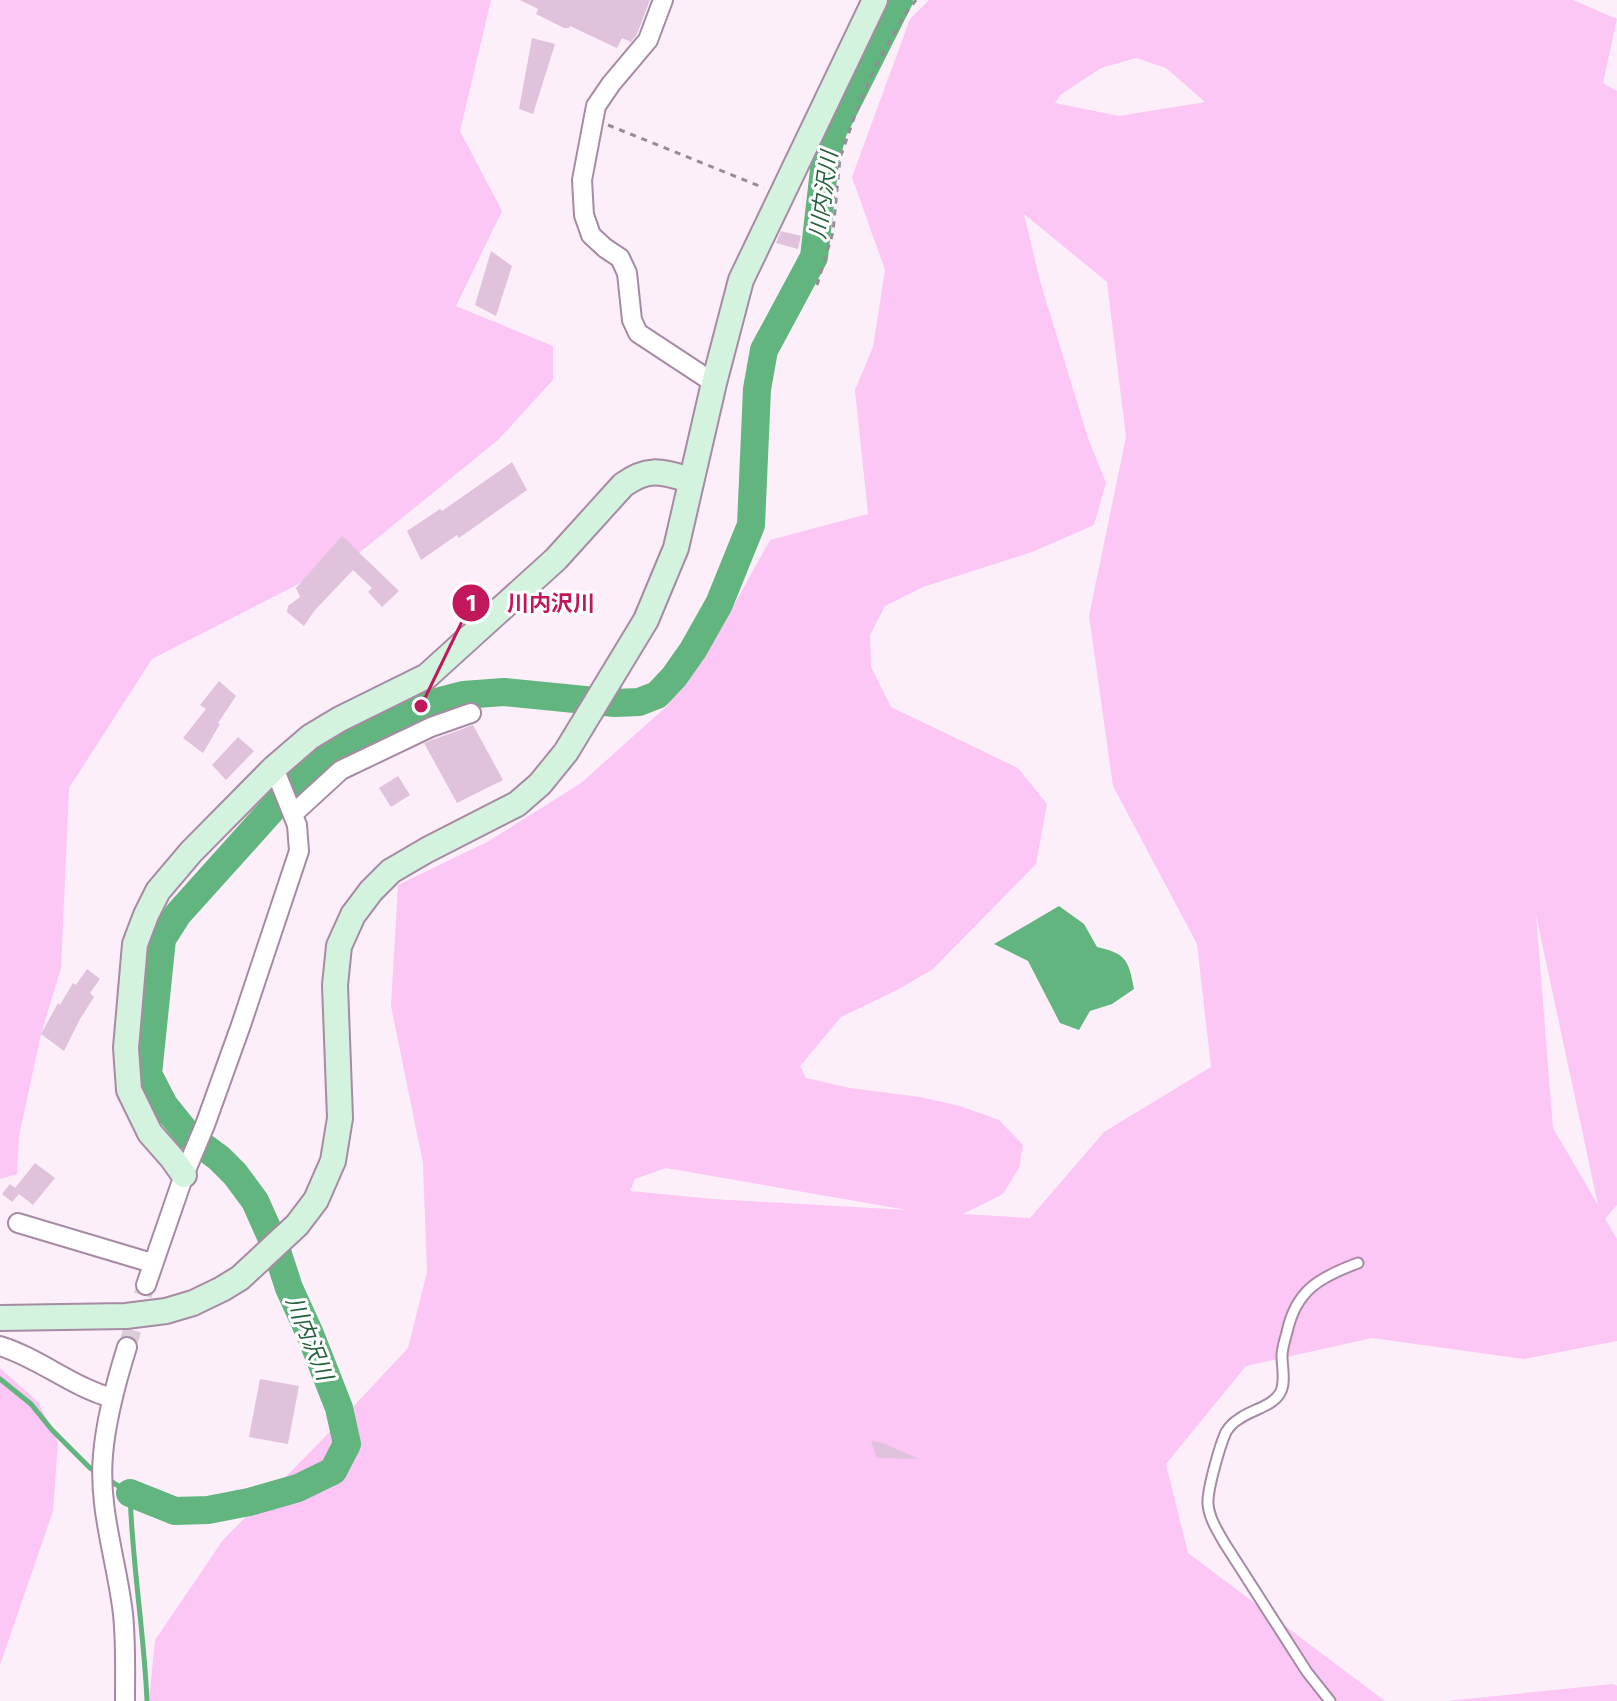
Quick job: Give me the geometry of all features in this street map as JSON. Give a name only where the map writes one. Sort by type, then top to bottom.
[{"type":"street","points":[[663,0],[648,40],[596,106],[582,180],[584,215],[591,235],[620,258],[627,273],[632,320],[638,333],[714,383]]},
{"type":"street","points":[[0,1318],[126,1316],[166,1311],[193,1303],[222,1289],[253,1267],[297,1225],[316,1200],[333,1161],[340,1118],[335,985],[339,946],[353,915],[391,871],[517,804],[540,784],[566,752],[646,620],[676,548],[741,280],[875,0]]},
{"type":"street","points":[[187,1165],[172,1158],[147,1126],[129,1090],[126,1048],[135,944],[158,891],[191,852],[276,774],[310,737],[427,676],[556,559],[634,476],[651,471],[691,480]]},
{"type":"street","points":[[292,812],[341,770],[431,727],[471,713]]},
{"type":"street","points":[[146,1285],[256,981],[299,851],[297,825],[276,774]]},
{"type":"street","points":[[18,1223],[152,1263]]},
{"type":"street","points":[[0,1346],[18,1352],[94,1393],[112,1398]]},
{"type":"street","points":[[125,1701],[123,1613],[107,1530],[102,1456],[112,1398],[127,1347]]},
{"type":"lane","points":[[1330,1701],[1307,1672],[1233,1557],[1208,1505],[1210,1484],[1226,1432],[1235,1421],[1272,1402],[1281,1392],[1282,1351],[1289,1319],[1301,1296],[1317,1281],[1358,1263]]},
{"type":"path","points":[[817,285],[833,232],[840,158],[849,131],[874,69],[916,0]]},
{"type":"path","points":[[593,119],[781,195]]},
{"type":"shaded area","points":[[0,0],[491,0],[460,131],[502,211],[456,306],[553,346],[553,380],[498,440],[359,553],[152,659],[69,788],[61,968],[41,1034],[19,1136],[17,1174],[0,1179]]},
{"type":"shaded area","points":[[929,0],[1573,0],[1617,19],[1603,83],[1617,91],[1617,1205],[1605,1219],[1617,1239],[1617,1341],[1524,1359],[1372,1338],[1246,1366],[1166,1464],[1188,1553],[1385,1701],[149,1701],[155,1640],[223,1540],[408,1348],[427,1272],[423,1163],[391,1006],[398,885],[489,841],[581,783],[667,706],[717,636],[770,540],[868,514],[855,390],[873,347],[885,270],[852,177],[910,19]],"holes":[[[1136,58],[1166,68],[1205,102],[1119,116],[1055,103],[1060,95],[1101,68]],[[1024,214],[1107,282],[1126,437],[1089,616],[1113,786],[1197,944],[1211,1067],[1104,1132],[1030,1218],[963,1214],[1003,1194],[1019,1168],[1023,1145],[999,1120],[960,1106],[920,1097],[850,1088],[806,1078],[800,1066],[841,1017],[933,969],[1036,864],[1047,804],[1018,768],[891,707],[871,667],[870,635],[885,606],[923,587],[1032,552],[1094,525],[1106,483],[1088,438],[1040,281]],[[1536,915],[1598,1205],[1553,1128]],[[666,1168],[907,1210],[630,1191],[635,1179]]]},
{"type":"shaded area","points":[[1059,906],[1084,924],[1097,947],[1114,952],[1124,960],[1134,989],[1112,1004],[1090,1011],[1079,1030],[1060,1023],[1028,961],[994,944]]},
{"type":"shaded area","points":[[0,1368],[38,1402],[58,1442],[53,1511],[0,1665]]},
{"type":"shaded area","points":[[1617,1686],[1617,1701],[1447,1701]]},
{"type":"building","points":[[520,0],[650,0],[637,34],[631,42],[622,38],[617,48],[570,26],[564,28],[536,14],[538,9]]},
{"type":"building","points":[[532,38],[555,44],[533,114],[519,109]]},
{"type":"building","points":[[781,231],[801,236],[798,249],[776,243]]},
{"type":"building","points":[[491,251],[512,266],[496,316],[475,305]]},
{"type":"building","points":[[512,462],[527,490],[459,538],[457,535],[421,560],[407,531],[440,509],[442,511]]},
{"type":"building","points":[[342,536],[399,591],[382,607],[368,592],[372,588],[353,570],[304,626],[287,612],[288,606],[300,597],[296,588]]},
{"type":"building","points":[[219,681],[236,696],[203,753],[183,738],[206,709],[200,705]]},
{"type":"building","points":[[473,725],[503,780],[457,803],[424,743]]},
{"type":"building","points":[[238,737],[254,751],[226,780],[212,765]]},
{"type":"building","points":[[398,776],[410,795],[391,807],[379,788]]},
{"type":"building","points":[[87,969],[100,979],[90,993],[94,997],[64,1051],[41,1034],[58,1003],[60,1005],[73,983],[76,985]]},
{"type":"building","points":[[35,1163],[55,1178],[33,1205],[19,1194],[12,1202],[2,1194],[10,1184],[15,1188]]},
{"type":"building","points":[[260,1379],[299,1386],[288,1444],[249,1437]]},
{"type":"building","points":[[871,1441],[883,1443],[919,1459],[877,1458]]},
{"type":"waterway","name":"川内沢川","points":[[130,1493],[175,1511],[208,1510],[249,1502],[298,1488],[333,1471],[347,1444],[339,1408],[255,1201],[219,1158],[189,1136],[164,1105],[148,1074],[162,939],[178,914],[303,775],[344,742],[421,706],[463,695],[504,692],[615,703],[639,702],[657,695],[674,677],[719,604],[751,525],[757,389],[764,350],[814,257],[825,161],[833,131],[899,0]]},
{"type":"waterway","points":[[0,1379],[31,1404],[52,1430],[99,1473]]},
{"type":"waterway","points":[[107,1479],[130,1493],[147,1701]]},
{"type":"tunnel","points":[[127,1347],[146,1285]]},
{"type":"place","name":"川内沢川","points":[[421,706]]}]
